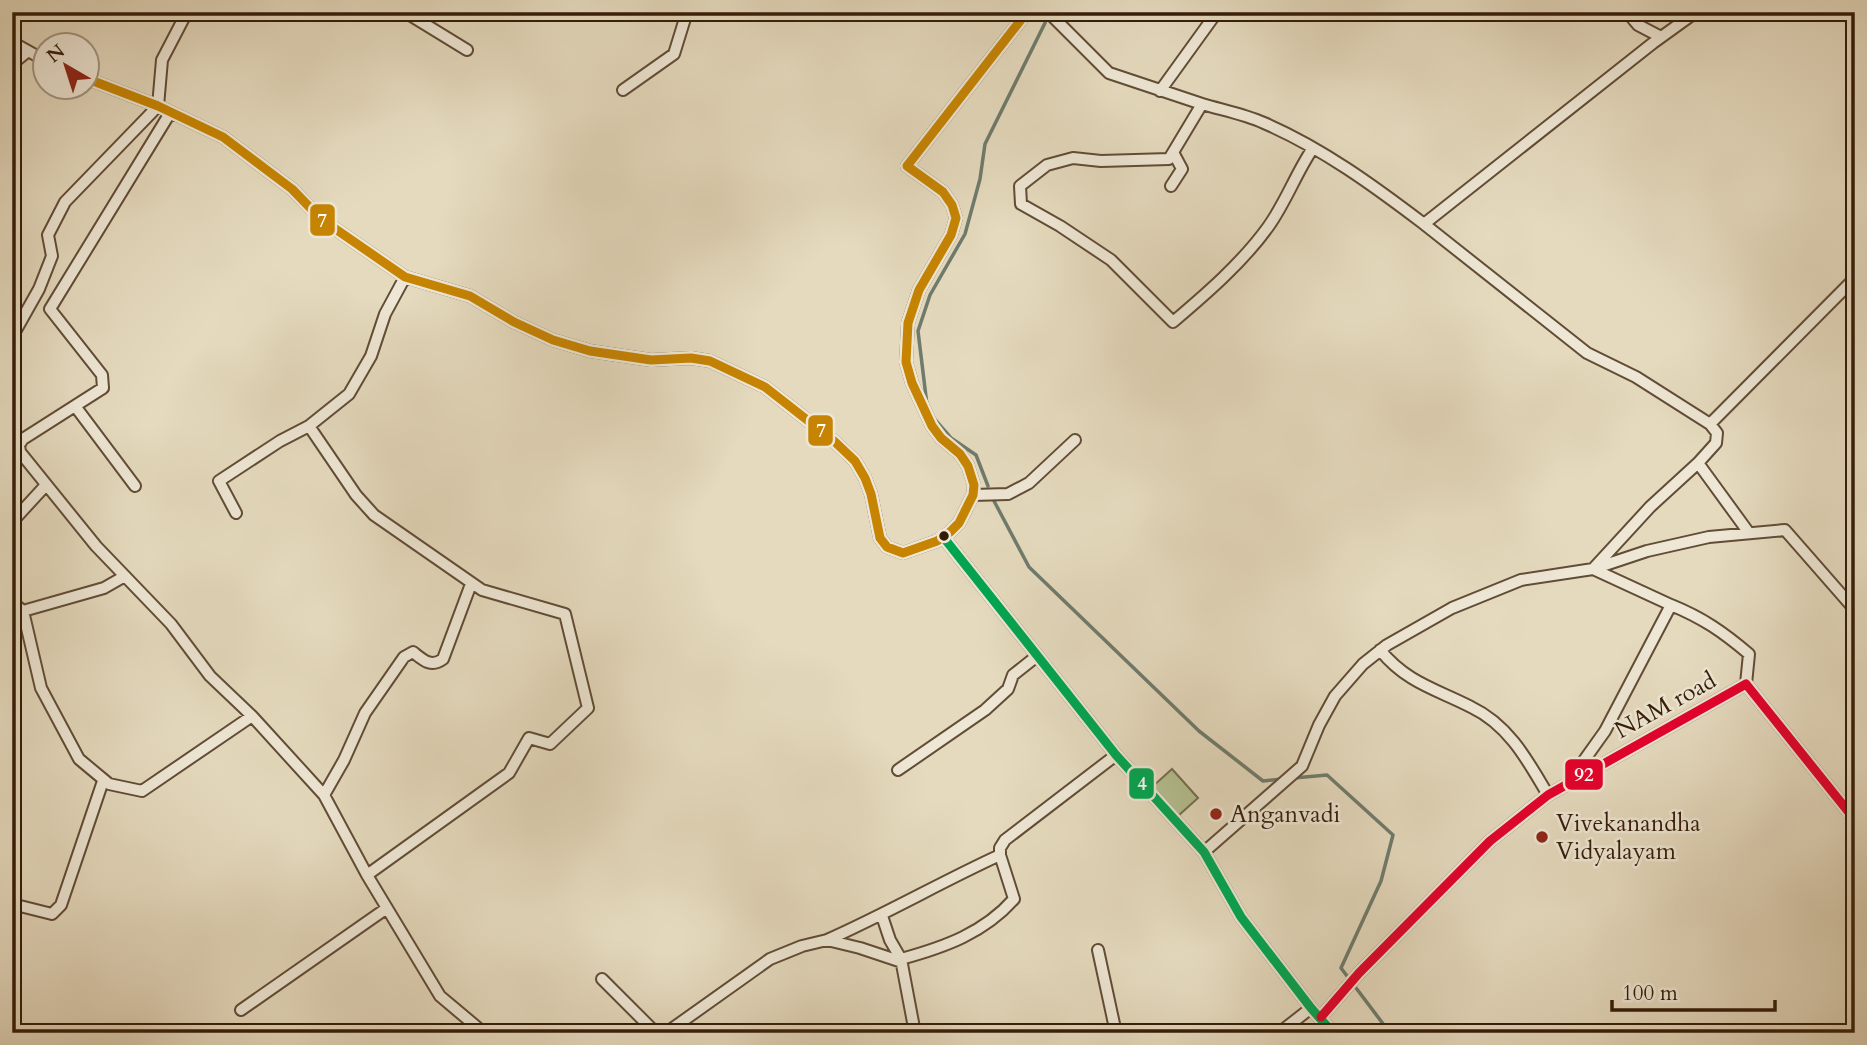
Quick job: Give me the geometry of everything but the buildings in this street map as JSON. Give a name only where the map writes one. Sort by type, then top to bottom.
[{"type":"street","points":[[12,337],[39,289],[52,256],[48,235],[65,202],[158,106],[162,60],[187,12]]},
{"type":"street","points":[[405,12],[467,50]]},
{"type":"street","points":[[622,90],[674,54],[687,12]]},
{"type":"street","points":[[102,84],[158,106],[223,137],[292,189],[321,219],[405,277],[470,296],[514,323],[578,348],[651,360],[710,361],[747,378],[789,404],[855,461],[868,486],[880,538],[887,547],[903,553],[944,538],[958,523],[973,495],[974,485],[968,466],[960,454],[932,426],[912,383],[906,362],[908,323],[919,290],[951,235],[956,218],[952,205],[943,192],[907,166],[1027,12]]},
{"type":"street","points":[[1048,12],[1109,73],[1160,92],[1262,122],[1313,148],[1372,185],[1587,353],[1636,377],[1710,424],[1717,433],[1716,443],[1593,569]]},
{"type":"street","points":[[1160,92],[1214,16],[1202,12]]},
{"type":"street","points":[[1627,12],[1638,25],[1661,37]]},
{"type":"street","points":[[1424,224],[1696,12]]},
{"type":"street","points":[[12,42],[32,53]]},
{"type":"street","points":[[12,64],[28,51]]},
{"type":"street","points":[[1202,104],[1169,159],[1073,158],[1047,165],[1020,186],[1021,204],[1111,260],[1172,322],[1212,288],[1267,229],[1290,193],[1305,159],[1313,148]]},
{"type":"street","points":[[170,113],[50,309],[102,375],[103,388],[16,442],[24,459],[125,576],[171,624],[210,676],[252,716],[324,795],[367,875],[440,996],[484,1033]]},
{"type":"street","points":[[1171,186],[1182,169],[1174,154]]},
{"type":"street","points":[[236,513],[219,481],[280,441],[309,426],[349,394],[371,356],[385,314],[405,277]]},
{"type":"street","points":[[1710,424],[1855,278]]},
{"type":"street","points":[[75,406],[135,486]]},
{"type":"street","points":[[309,426],[356,495],[374,515],[482,590],[565,614],[588,708],[550,744],[529,738],[509,773],[367,875]]},
{"type":"street","points":[[973,495],[1008,494],[1028,483],[1075,440]]},
{"type":"street","points":[[1698,463],[1749,533]]},
{"type":"street","points":[[12,522],[46,485]]},
{"type":"street","points":[[1204,852],[1302,766],[1319,725],[1335,696],[1363,664],[1380,650],[1452,607],[1521,580],[1593,569],[1647,551],[1709,537],[1785,530],[1855,610]]},
{"type":"street","points":[[944,538],[1116,755],[1204,852],[1241,917],[1334,1033]]},
{"type":"street","points":[[1593,569],[1694,614],[1719,629],[1749,654],[1745,684]]},
{"type":"street","points":[[23,611],[104,588],[125,576]]},
{"type":"street","points":[[324,795],[344,760],[365,713],[404,657],[413,652],[429,663],[437,664],[443,660],[471,584]]},
{"type":"street","points":[[12,602],[23,611],[41,688],[79,758],[103,781],[142,791],[252,716]]},
{"type":"street","points":[[1566,785],[1605,731],[1671,606]]},
{"type":"street","points":[[1380,650],[1392,665],[1404,674],[1429,689],[1472,707],[1492,720],[1522,751],[1548,795]]},
{"type":"street","points":[[898,770],[985,710],[1008,689],[1013,675],[1037,656]]},
{"type":"street","name":"NAM road","points":[[1321,1017],[1359,973],[1490,841],[1548,795],[1745,684],[1855,820]]},
{"type":"street","points":[[827,940],[901,961],[969,935],[998,917],[1014,899],[1000,855],[1000,848],[1005,840],[1116,755]]},
{"type":"street","points":[[12,904],[52,914],[61,905],[103,781]]},
{"type":"street","points":[[666,1033],[770,960],[802,946],[827,940],[882,916],[1000,855]]},
{"type":"street","points":[[241,1010],[387,908]]},
{"type":"street","points":[[882,916],[901,961],[915,1033]]},
{"type":"street","points":[[1098,950],[1116,1033]]},
{"type":"street","points":[[602,979],[656,1033]]},
{"type":"street","points":[[1279,1033],[1311,1007]]},
{"type":"green space","points":[[1172,769],[1198,798],[1178,816],[1152,787]]},
{"type":"waterway","points":[[927,405],[918,331],[930,295],[965,234],[980,179],[985,144],[1045,23]]},
{"type":"waterway","points":[[931,415],[951,438],[976,455],[988,486]]},
{"type":"waterway","points":[[994,501],[1029,567],[1199,731],[1263,781],[1282,779]]},
{"type":"waterway","points":[[1294,778],[1327,775],[1393,835],[1381,881],[1341,968],[1390,1033]]},
{"type":"transit line","name":"7","points":[[102,84],[158,106],[223,137],[292,189],[321,219],[405,277],[470,296],[514,322],[553,340],[590,351],[651,360],[691,358],[710,361],[765,387],[834,441],[855,461],[871,494],[880,538],[887,547],[903,553],[937,541],[950,532],[959,523],[973,495],[974,485],[968,466],[960,454],[941,438],[932,426],[912,383],[906,362],[908,323],[919,290],[951,235],[956,218],[952,205],[943,192],[907,166],[1027,12]]},
{"type":"transit line","name":"4","points":[[944,538],[1116,755],[1204,852],[1241,917],[1333,1033]]},
{"type":"transit line","name":"92","points":[[1321,1017],[1359,973],[1490,841],[1548,795],[1746,684],[1855,820]]},
{"type":"place","name":"Anganvadi","points":[[1216,814]]},
{"type":"place","name":"Vivekanandha Vidyalayam","points":[[1542,837]]}]
